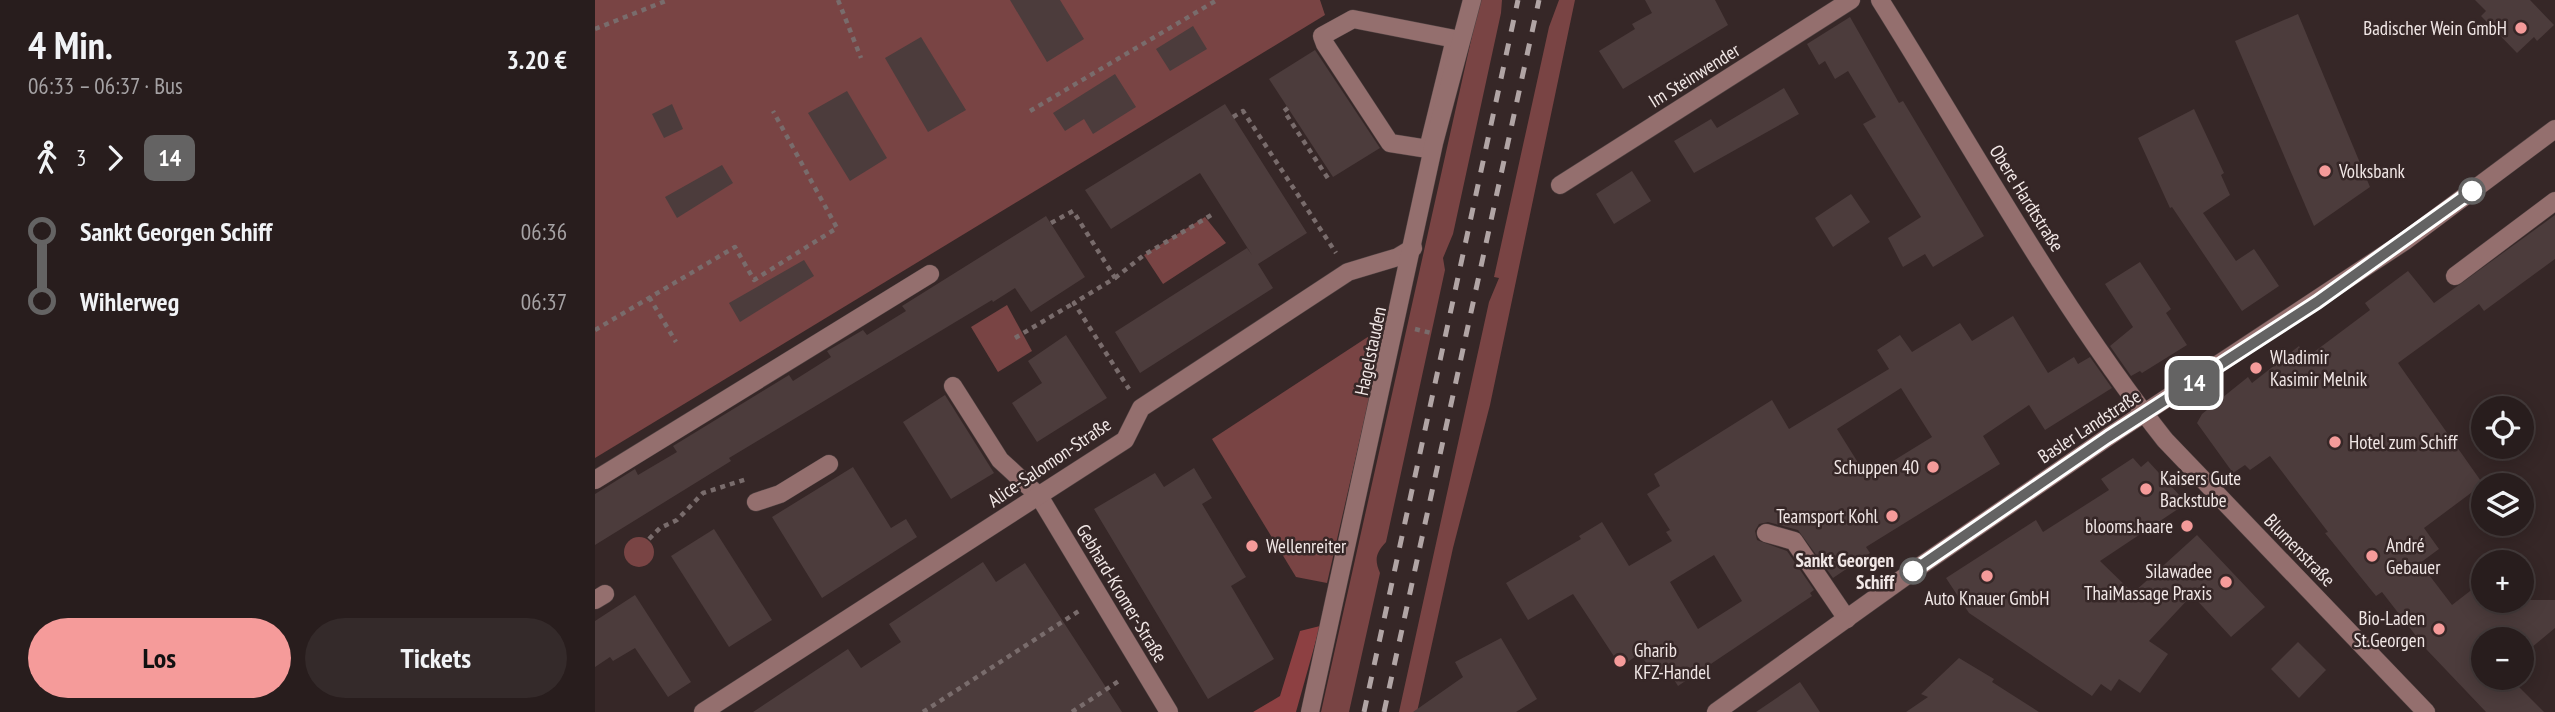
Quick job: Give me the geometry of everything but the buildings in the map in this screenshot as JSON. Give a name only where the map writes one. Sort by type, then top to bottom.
[{"type":"street","name":"Hagelstauden","points":[[1310,712],[1434,143],[1472,0]]},
{"type":"street","name":"Im Steinwender","points":[[1560,185],[1851,0]]},
{"type":"street","name":"Obere Hardtstraße","points":[[1880,0],[2046,270],[2145,414]]},
{"type":"street","points":[[1353,19],[1455,40],[1429,149],[1390,143],[1321,36],[1353,19]]},
{"type":"street","name":"Basler Landstraße","points":[[1716,712],[2145,414],[2364,269],[2555,129]]},
{"type":"street","points":[[2455,276],[2555,201]]},
{"type":"street","points":[[1141,408],[1349,272],[1398,257],[1413,248]]},
{"type":"street","points":[[595,480],[930,274]]},
{"type":"street","name":"Gebhard-Kromer-Straße","points":[[953,386],[1000,460],[1039,496],[1169,712]]},
{"type":"street","name":"Alice-Salomon-Straße","points":[[703,712],[1125,440],[1141,408]]},
{"type":"street","name":"Blumenstraße","points":[[2145,414],[2165,440],[2426,712]]},
{"type":"street","points":[[756,502],[780,494],[829,464]]},
{"type":"street","points":[[1766,533],[1794,541],[1847,619]]},
{"type":"path","points":[[595,30],[667,0]]},
{"type":"path","points":[[838,0],[861,58]]},
{"type":"path","points":[[1030,111],[1217,0]]},
{"type":"path","points":[[1288,108],[1284,111],[1328,178]]},
{"type":"path","points":[[595,330],[736,247],[754,280],[837,228],[773,111]]},
{"type":"path","points":[[1233,117],[1243,111],[1349,272]]},
{"type":"path","points":[[1051,223],[1073,211],[1115,278]]},
{"type":"path","points":[[1015,338],[1115,278],[1144,255],[1213,214]]},
{"type":"path","points":[[649,297],[675,342]]},
{"type":"path","points":[[1074,303],[1141,408]]},
{"type":"path","points":[[649,539],[660,528],[677,520],[703,493],[750,478]]},
{"type":"path","points":[[923,712],[1100,597]]},
{"type":"path","points":[[1072,712],[1141,667]]},
{"type":"shaded area","points":[[595,0],[1320,0],[1325,15],[595,458]]},
{"type":"shaded area","points":[[1480,0],[1502,0],[1501,13],[1453,234],[1443,258],[1445,270],[1386,542],[1377,556],[1380,573],[1349,712],[1321,712]]},
{"type":"shaded area","points":[[1559,0],[1575,0],[1490,405],[1453,548],[1417,712],[1399,712],[1489,302],[1499,278],[1494,277],[1549,27]]},
{"type":"shaded area","points":[[1205,217],[1226,243],[1163,284],[1144,255]]},
{"type":"shaded area","points":[[1007,305],[1032,351],[998,372],[971,327]]},
{"type":"shaded area","points":[[1386,325],[1327,583],[1296,577],[1212,439]]},
{"type":"shaded area","points":[[639,537],[650,541],[654,552],[650,563],[639,567],[628,563],[624,552],[628,541]]},
{"type":"shaded area","points":[[1320,626],[1296,712],[1253,712],[1280,696],[1300,631]]},
{"type":"railway","points":[[1364,712],[1518,0]]},
{"type":"railway","points":[[1384,712],[1539,0]]},
{"type":"bus line","name":"14","points":[[1913,571],[2108,437],[2317,302],[2472,191]]},
{"type":"place","name":"Badischer Wein GmbH","points":[[2521,28]]},
{"type":"place","name":"Volksbank","points":[[2325,171]]},
{"type":"place","name":"Wladimir Kasimir Melnik","points":[[2256,368]]},
{"type":"place","name":"Hotel zum Schiff","points":[[2335,442]]},
{"type":"place","name":"Schuppen 40","points":[[1933,467]]},
{"type":"place","name":"Kaisers Gute Backstube","points":[[2146,489]]},
{"type":"place","name":"Teamsport Kohl","points":[[1892,516]]},
{"type":"place","name":"blooms.haare","points":[[2187,526]]},
{"type":"place","name":"Wellenreiter","points":[[1252,546]]},
{"type":"place","name":"André Gebauer","points":[[2372,556]]},
{"type":"place","name":"Sankt Georgen Schiff","points":[[1913,571]]},
{"type":"place","name":"Auto Knauer GmbH","points":[[1987,576]]},
{"type":"place","name":"Silawadee ThaiMassage Praxis","points":[[2226,582]]},
{"type":"place","name":"Bio-Laden St.Georgen","points":[[2439,629]]},
{"type":"place","name":"Gharib KFZ-Handel","points":[[1620,661]]}]
